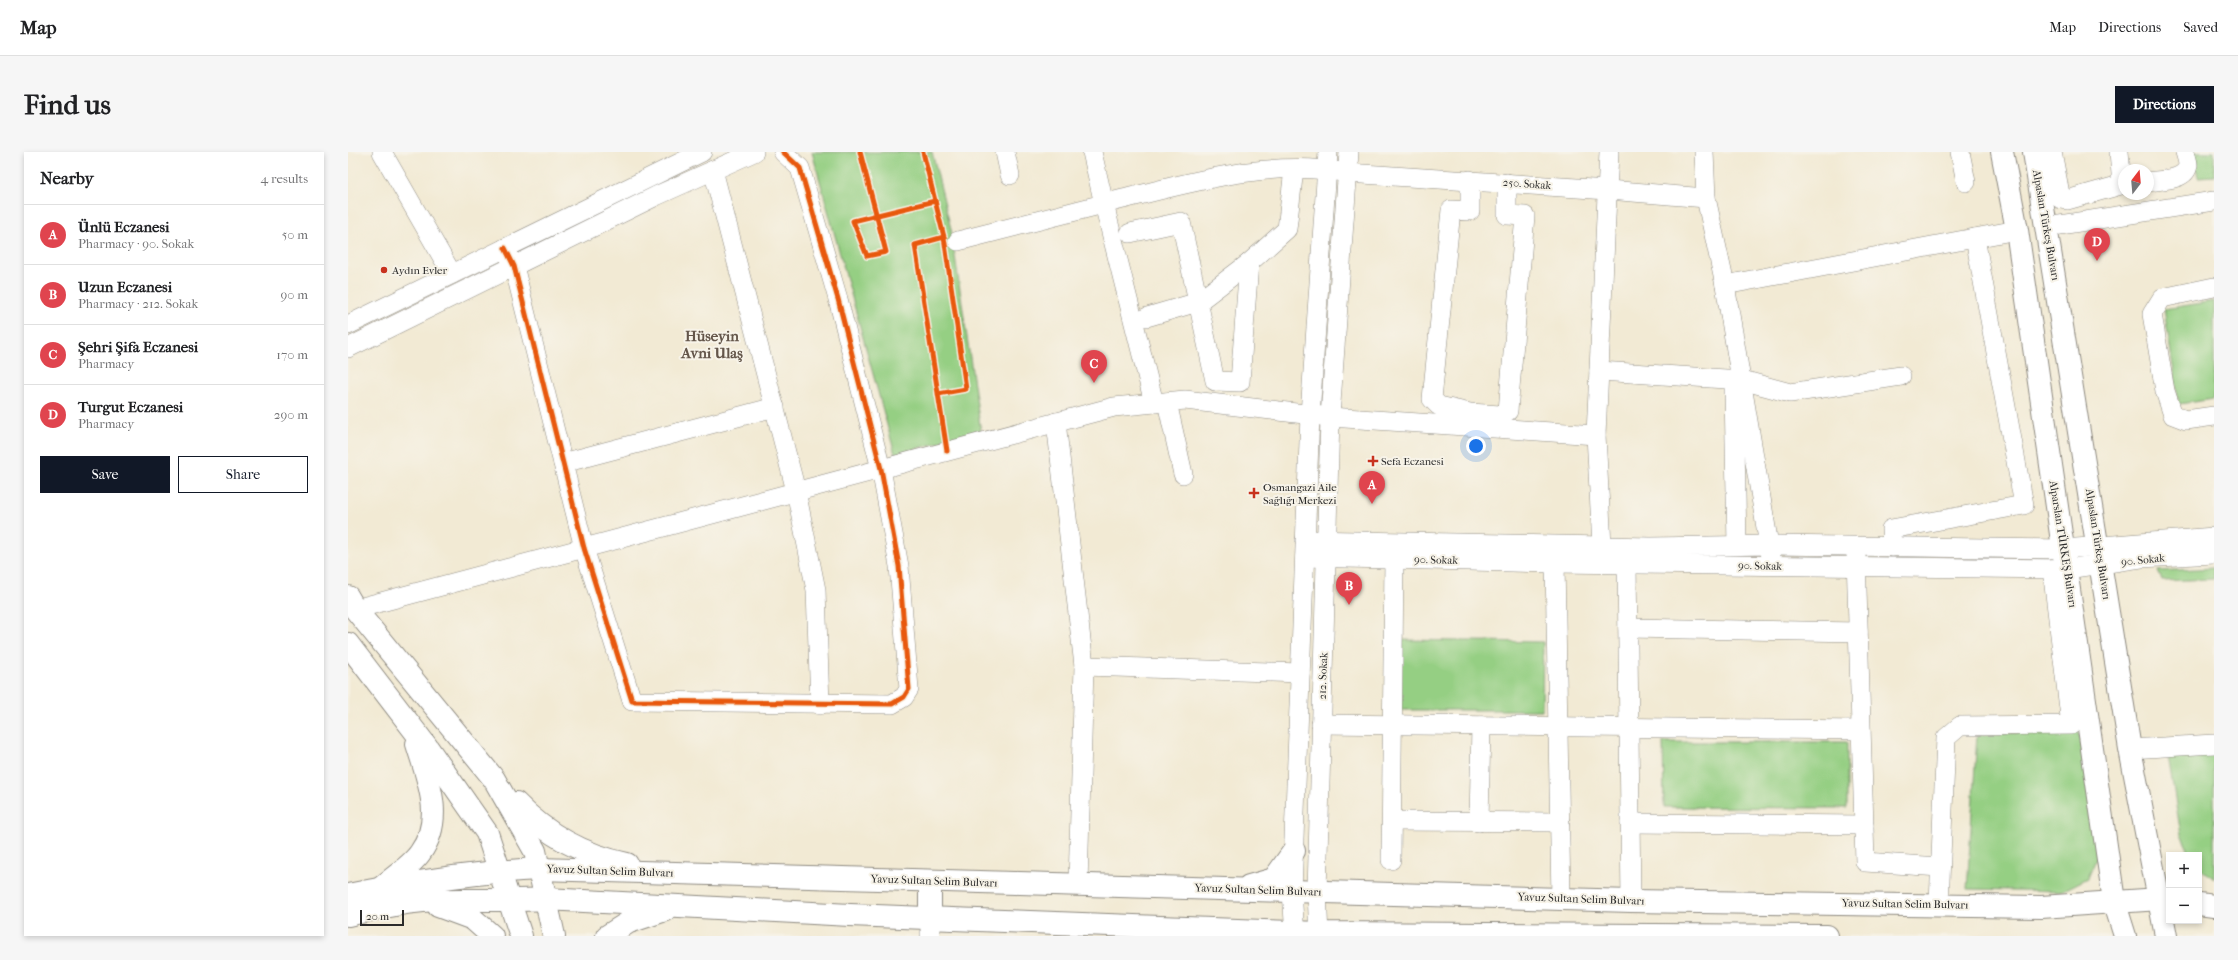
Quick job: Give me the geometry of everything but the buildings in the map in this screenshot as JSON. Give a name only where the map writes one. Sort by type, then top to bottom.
[{"type":"main road","name":"Alparslan TÜRKEŞ Bulvarı","points":[[2002,152],[2017,230],[2061,562],[2114,901],[2125,936]]},
{"type":"main road","name":"Alpaslan Türkeş Bulvarı","points":[[2034,152],[2130,749],[2164,899],[2166,936]]},
{"type":"main road","points":[[352,603],[494,779],[531,818],[562,841],[581,851],[617,862],[673,874]]},
{"type":"main road","points":[[348,644],[413,729],[487,833],[511,901],[521,936]]},
{"type":"main road","points":[[380,888],[420,854],[430,836],[434,818],[433,796],[413,729]]},
{"type":"main road","points":[[494,779],[535,851],[554,936]]},
{"type":"main road","points":[[1237,890],[1274,878],[1294,851]]},
{"type":"main road","name":"Yavuz Sultan Selim Bulvarı","points":[[348,895],[380,888],[500,871],[539,869],[1631,901],[1939,904],[2041,907],[2114,901],[2164,899]]},
{"type":"main road","points":[[930,881],[930,927]]},
{"type":"main road","points":[[348,915],[381,907],[424,901],[511,901],[546,899],[676,906],[930,927],[1295,934],[1828,936]]},
{"type":"main road","points":[[424,901],[473,919],[492,936]]},
{"type":"main road","points":[[2202,904],[2214,906]]},
{"type":"main road","points":[[607,936],[629,922],[676,906]]},
{"type":"street","points":[[382,152],[452,274]]},
{"type":"street","points":[[348,325],[702,152]]},
{"type":"street","points":[[348,348],[514,266],[713,170],[754,152]]},
{"type":"street","points":[[505,248],[514,266],[584,548],[632,701],[820,705],[892,704],[904,697],[909,689],[899,566],[881,469],[838,299],[800,168],[783,152]]},
{"type":"street","points":[[1005,152],[1010,174]]},
{"type":"street","points":[[1092,152],[1104,204],[1160,402],[1183,474]]},
{"type":"street","name":"212. Sokak","points":[[1319,934],[1317,892],[1330,417],[1349,152]]},
{"type":"street","points":[[1602,546],[1596,435],[1609,152]]},
{"type":"street","points":[[1704,152],[1706,198],[1725,285],[1738,380],[1772,566]]},
{"type":"street","points":[[1960,152],[1966,182]]},
{"type":"street","points":[[2052,152],[2061,199],[2067,200],[2118,185]]},
{"type":"street","points":[[2119,152],[2120,164]]},
{"type":"street","points":[[2154,181],[2174,178],[2185,170],[2188,165],[2185,152]]},
{"type":"street","points":[[1295,934],[1292,891],[1310,414],[1328,161]]},
{"type":"street","name":"250. Sokak","points":[[958,241],[1104,204],[1241,172],[1270,169],[1294,169],[1328,161],[1347,173],[1470,180],[1706,198]]},
{"type":"street","points":[[1147,316],[1198,302],[1249,263],[1287,229],[1294,169]]},
{"type":"street","points":[[713,170],[796,491],[816,590],[820,705]]},
{"type":"street","points":[[1470,180],[1470,211],[1451,210],[1432,399],[1438,406],[1470,413],[1500,415],[1508,410],[1524,216],[1507,215],[1507,183]]},
{"type":"street","points":[[2047,227],[2214,200]]},
{"type":"street","points":[[1130,233],[1181,222],[1214,381],[1240,382],[1249,263]]},
{"type":"street","points":[[1725,285],[2017,230]]},
{"type":"street","points":[[1892,546],[1891,529],[2024,505],[1975,238]]},
{"type":"street","points":[[2214,287],[2162,298],[2152,314],[2165,391],[2173,415],[2186,420],[2214,416]]},
{"type":"street","points":[[1599,371],[1738,380],[1790,393],[1901,376]]},
{"type":"street","points":[[1736,545],[1738,380]]},
{"type":"street","points":[[352,603],[584,548],[1114,407],[1184,400],[1330,417],[1596,435]]},
{"type":"street","points":[[563,463],[775,407]]},
{"type":"street","points":[[1056,422],[1084,666],[1078,885]]},
{"type":"street","name":"90. Sokak","points":[[1327,549],[1394,559],[1555,563],[1857,567],[2061,562],[2214,537]]},
{"type":"street","name":"90. Sokak","points":[[1305,548],[1736,545],[1892,546],[2061,562]]},
{"type":"street","points":[[1856,546],[1865,862],[1940,867]]},
{"type":"street","name":"90. Sokak","points":[[2099,555],[2141,558],[2214,554]]},
{"type":"street","points":[[1392,860],[1394,559]]},
{"type":"street","points":[[1939,904],[1946,738],[1960,726],[2071,725],[2061,562]]},
{"type":"street","points":[[1555,563],[1561,899]]},
{"type":"street","points":[[1627,564],[1631,901]]},
{"type":"street","points":[[1628,628],[1858,632]]},
{"type":"street","points":[[1084,666],[1300,673]]},
{"type":"street","points":[[1322,724],[1558,727],[1629,726],[1861,730]]},
{"type":"street","points":[[1479,822],[1481,726]]},
{"type":"street","points":[[2130,749],[2214,744]]},
{"type":"street","points":[[1392,821],[1560,822]]},
{"type":"street","points":[[1630,823],[1864,825]]},
{"type":"green space","points":[[812,152],[932,152],[951,229],[981,432],[895,454]]},
{"type":"green space","points":[[2193,152],[2214,152],[2214,176],[2198,177]]},
{"type":"green space","points":[[2214,301],[2214,399],[2179,404],[2164,309]]},
{"type":"green space","points":[[2214,568],[2214,579],[2162,581],[2158,571]]},
{"type":"green space","points":[[1401,640],[1543,642],[1542,710],[1398,710]]},
{"type":"green space","points":[[2078,730],[2101,847],[2088,878],[2062,891],[1967,889],[1977,735]]},
{"type":"green space","points":[[1663,742],[1847,742],[1847,808],[1664,807]]},
{"type":"green space","points":[[2171,754],[2214,754],[2214,879],[2202,869],[2202,852],[2190,852],[2181,835],[2168,756]]},
{"type":"cycle path","points":[[505,248],[514,266],[584,548],[632,701],[892,704],[904,697],[909,689],[899,566],[881,469],[838,299],[800,168],[783,152]]},
{"type":"cycle path","points":[[860,152],[886,252],[867,256],[853,221],[935,201]]},
{"type":"cycle path","points":[[923,152],[944,237]]},
{"type":"cycle path","points":[[938,394],[966,389],[944,237],[915,245],[947,451]]},
{"type":"place","name":"Turgut Eczanesi","points":[[2097,261]]},
{"type":"place","name":"Aydın Evler","points":[[384,270]]},
{"type":"place","name":"Şehri Şifa Eczanesi","points":[[1094,383]]},
{"type":"place","name":"Sefa Eczanesi","points":[[1373,461]]},
{"type":"place","name":"Osmangazi Aile Sağlığı Merkezi","points":[[1254,493]]},
{"type":"place","name":"Ünlü Eczanesi","points":[[1372,504]]},
{"type":"place","name":"Uzun Eczanesi","points":[[1349,605]]},
{"type":"district","name":"Hüseyin Avni Ulaş","points":[[712,344]]}]
